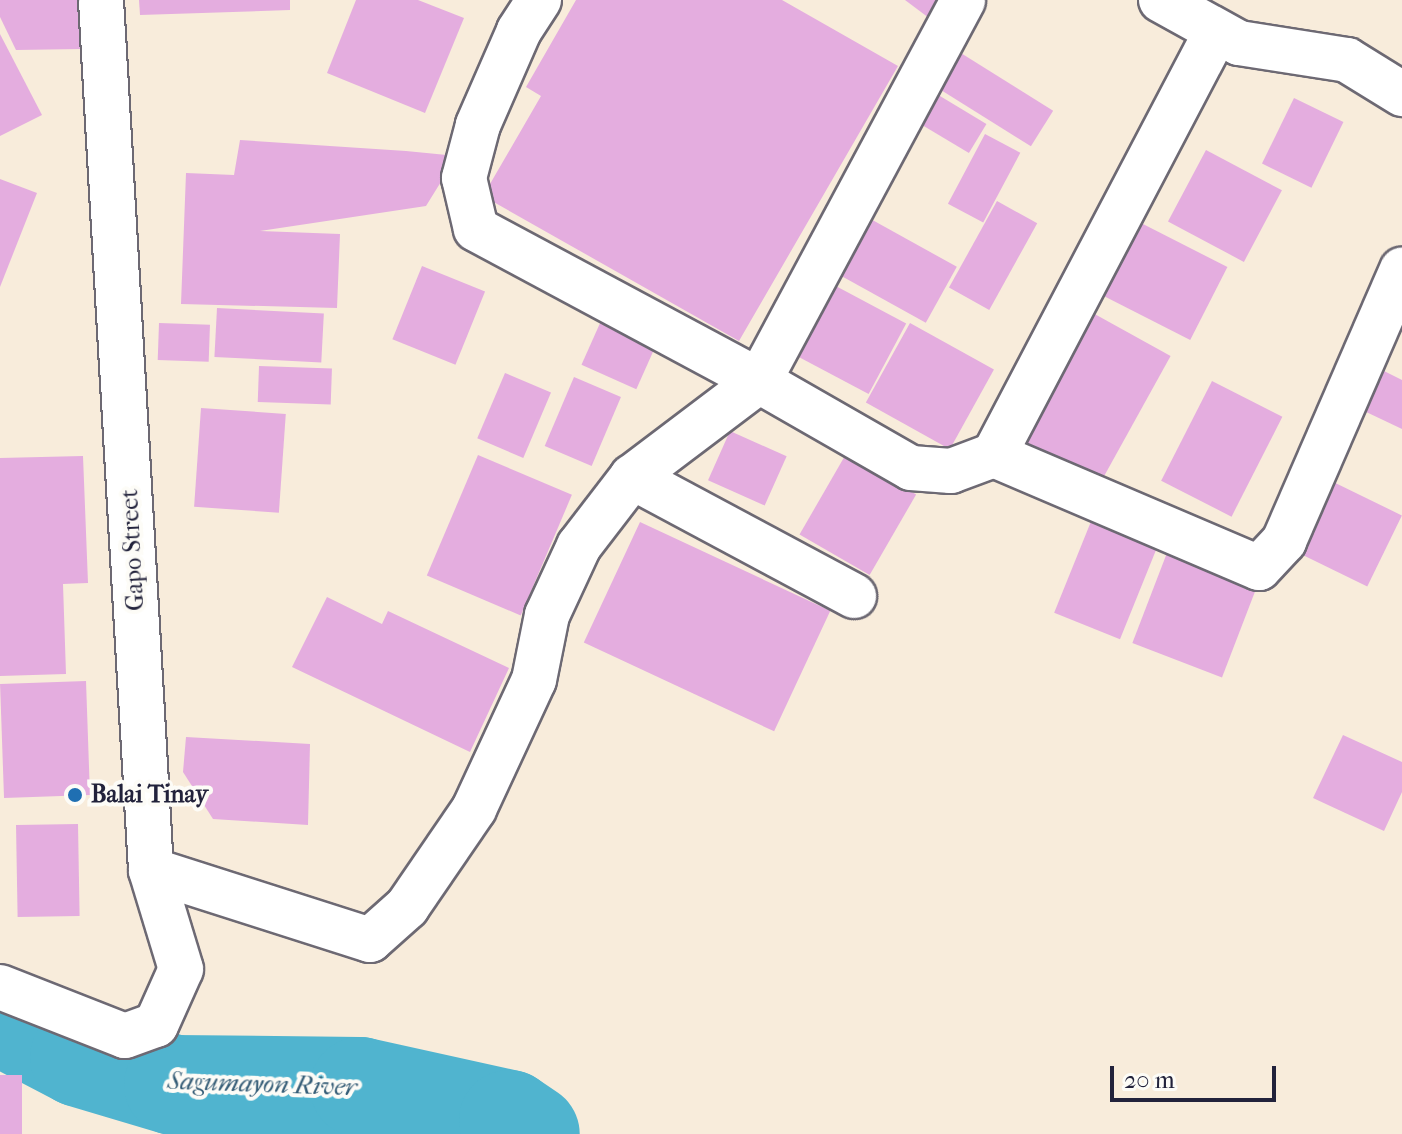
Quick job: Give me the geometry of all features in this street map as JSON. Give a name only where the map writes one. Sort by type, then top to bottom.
[{"type":"street","name":"Gapo Street","points":[[0,987],[125,1036],[156,1025],[181,969],[151,870],[101,0]]},
{"type":"street","points":[[539,0],[519,31],[478,125],[464,178],[476,229],[759,381],[911,468],[951,471],[994,455],[1216,32]]},
{"type":"street","points":[[151,870],[370,940],[407,907],[474,809],[534,680],[547,615],[579,546],[632,477],[759,381],[963,0]]},
{"type":"street","points":[[1161,0],[1239,43],[1347,60],[1402,94]]},
{"type":"street","points":[[994,455],[1259,568],[1284,541],[1402,270]]},
{"type":"street","points":[[632,477],[854,596]]},
{"type":"building","points":[[0,0],[80,0],[81,49],[16,50],[0,17]]},
{"type":"building","points":[[139,0],[290,0],[290,10],[140,15]]},
{"type":"building","points":[[356,0],[418,0],[464,18],[425,113],[327,73]]},
{"type":"building","points":[[576,0],[782,0],[898,66],[739,341],[483,196],[541,96],[526,87]]},
{"type":"building","points":[[905,0],[943,0],[929,18]]},
{"type":"building","points":[[0,34],[42,115],[0,136]]},
{"type":"building","points":[[948,45],[1053,111],[1031,146],[926,81]]},
{"type":"building","points":[[935,93],[986,124],[969,153],[917,122]]},
{"type":"building","points":[[1294,98],[1343,122],[1311,188],[1262,164]]},
{"type":"building","points":[[985,134],[1020,153],[983,223],[948,204]]},
{"type":"building","points":[[240,140],[457,156],[426,206],[260,231],[340,234],[337,308],[181,304],[186,173],[234,175]]},
{"type":"building","points":[[1206,150],[1282,190],[1244,262],[1168,222]]},
{"type":"building","points":[[0,179],[37,193],[0,287]]},
{"type":"building","points":[[997,201],[1037,223],[989,310],[949,288]]},
{"type":"building","points":[[858,212],[957,267],[926,323],[827,268]]},
{"type":"building","points":[[1141,223],[1227,267],[1190,340],[1104,296]]},
{"type":"building","points":[[422,266],[485,291],[455,365],[392,339]]},
{"type":"building","points":[[817,276],[906,323],[869,394],[779,347]]},
{"type":"building","points":[[217,308],[324,314],[321,363],[214,357]]},
{"type":"building","points":[[1091,312],[1171,356],[1099,485],[1020,441]]},
{"type":"building","points":[[601,321],[656,345],[636,389],[581,365]]},
{"type":"building","points":[[159,323],[210,325],[209,362],[158,360]]},
{"type":"building","points":[[910,323],[994,370],[950,449],[866,403]]},
{"type":"building","points":[[259,366],[332,369],[331,405],[258,402]]},
{"type":"building","points":[[1382,370],[1402,380],[1402,429],[1362,410]]},
{"type":"building","points":[[505,373],[551,393],[523,458],[477,438]]},
{"type":"building","points":[[574,377],[621,397],[592,466],[545,446]]},
{"type":"building","points":[[1212,381],[1282,417],[1232,517],[1161,481]]},
{"type":"building","points":[[201,408],[286,414],[279,513],[194,507]]},
{"type":"building","points":[[730,431],[787,456],[765,506],[708,480]]},
{"type":"building","points":[[846,454],[916,495],[870,575],[800,535]]},
{"type":"building","points":[[478,455],[572,495],[521,615],[427,576]]},
{"type":"building","points":[[83,456],[88,583],[63,584],[66,674],[0,676],[0,458]]},
{"type":"building","points":[[1321,476],[1402,515],[1367,586],[1286,547]]},
{"type":"building","points":[[1092,519],[1158,546],[1120,639],[1054,613]]},
{"type":"building","points":[[640,522],[830,611],[774,731],[584,643]]},
{"type":"building","points":[[1170,545],[1260,579],[1222,677],[1132,643]]},
{"type":"building","points":[[327,597],[382,624],[388,611],[509,668],[470,752],[292,667]]},
{"type":"building","points":[[86,681],[90,795],[4,798],[0,684]]},
{"type":"building","points":[[1343,735],[1402,762],[1402,792],[1384,831],[1313,798]]},
{"type":"building","points":[[186,737],[310,744],[308,825],[213,819],[183,772]]},
{"type":"building","points":[[78,824],[80,916],[18,917],[16,825]]},
{"type":"building","points":[[0,1075],[22,1075],[22,1134],[0,1134]]},
{"type":"waterway","name":"Sagumayon River","points":[[0,1015],[80,1057],[174,1085],[360,1087],[509,1120],[530,1134]]},
{"type":"place","name":"Balai Tinay","points":[[75,795]]}]
